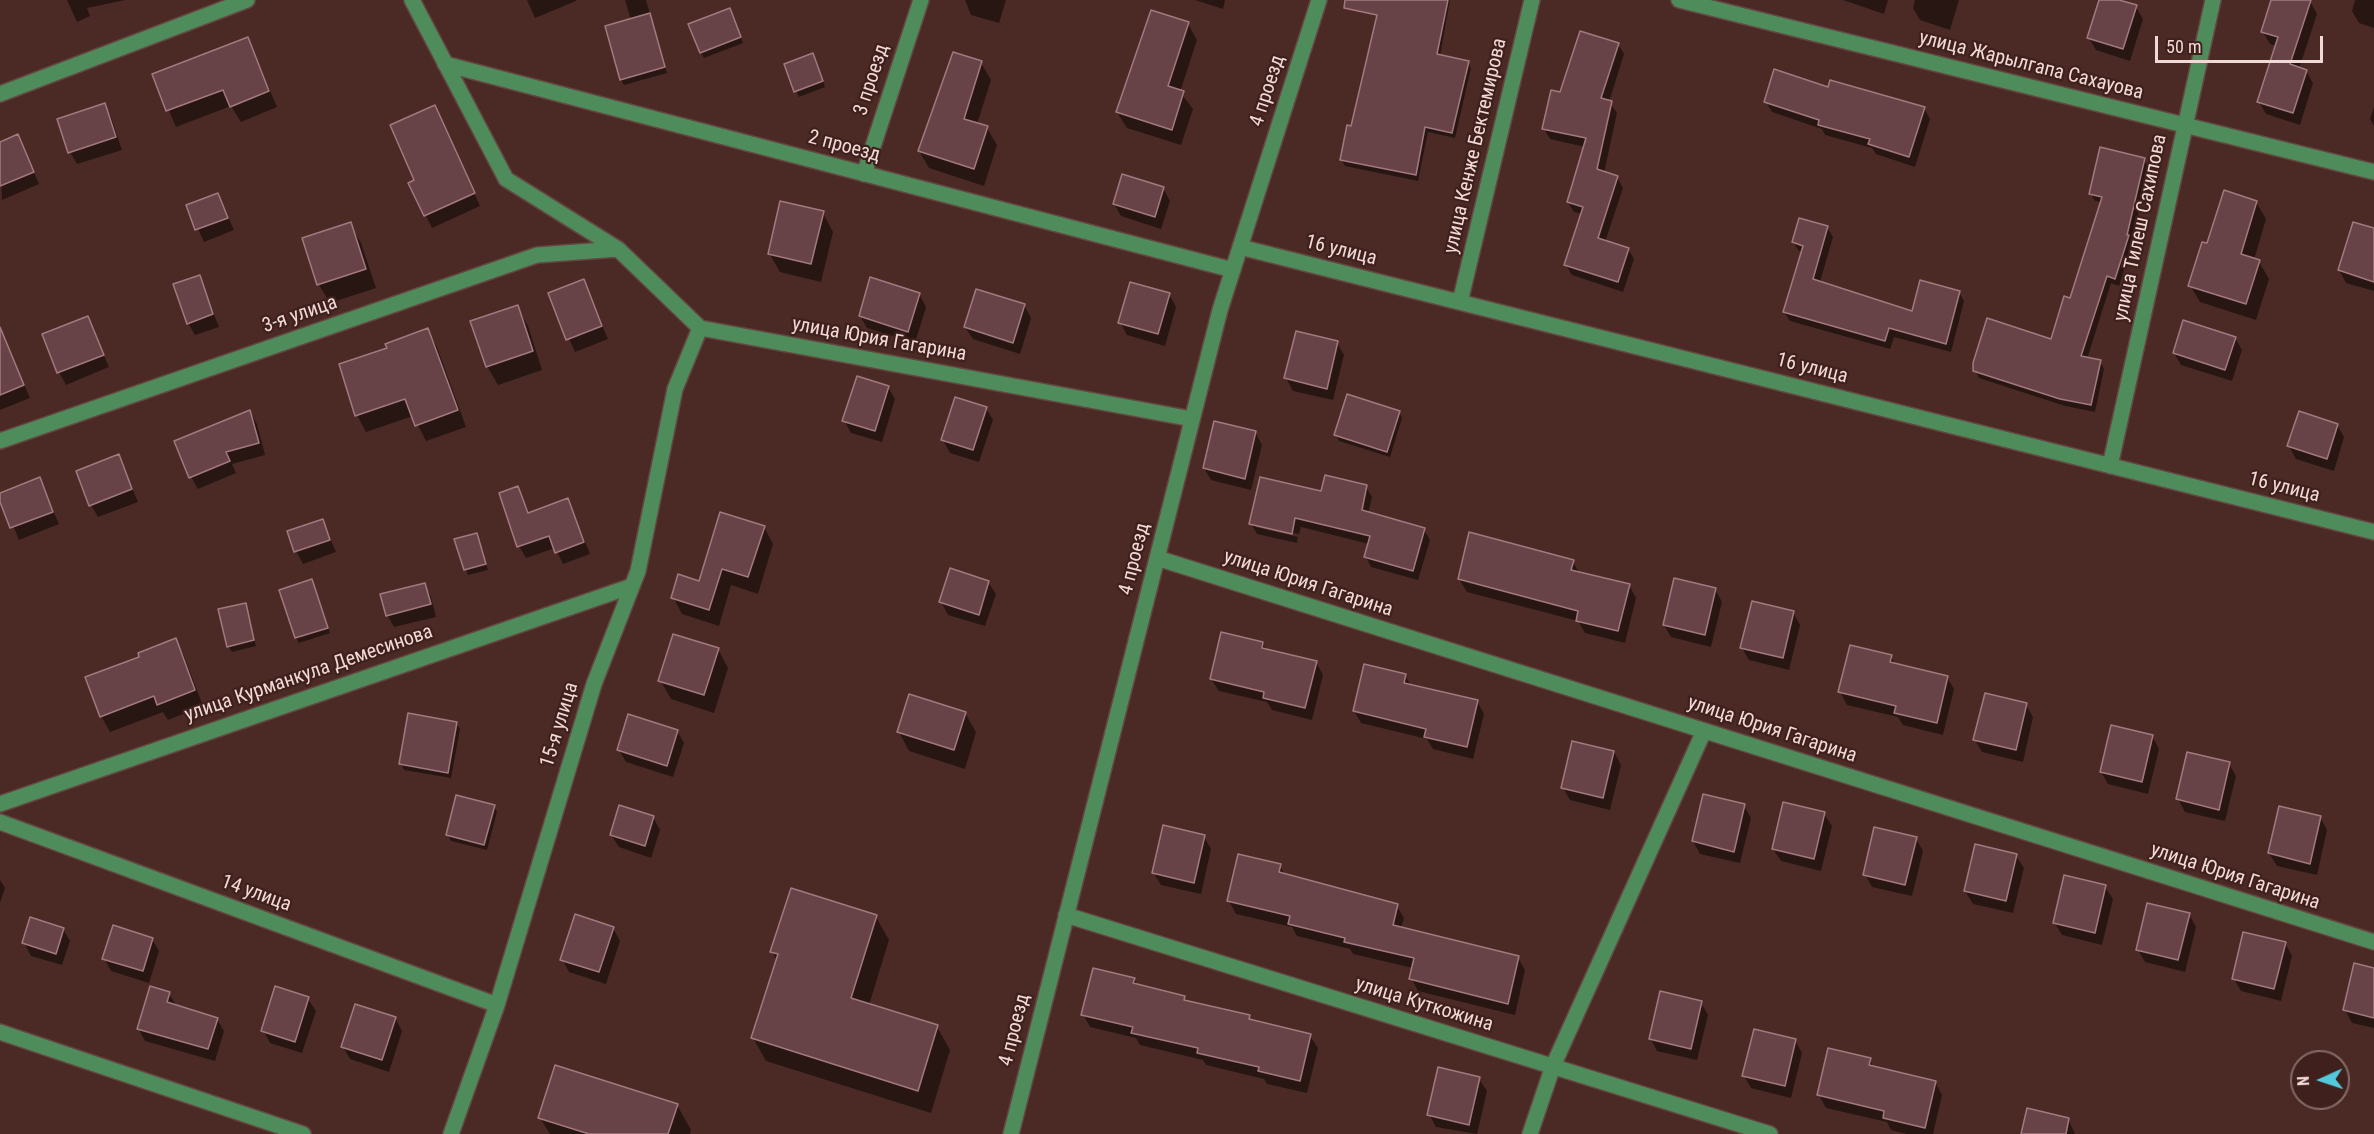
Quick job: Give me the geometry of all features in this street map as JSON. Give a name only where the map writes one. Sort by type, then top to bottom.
[{"type":"street","points":[[0,94],[247,0]]},
{"type":"street","points":[[412,0],[506,179],[618,249],[700,328]]},
{"type":"street","name":"3 проезд","points":[[864,174],[921,0]]},
{"type":"street","name":"4 проезд","points":[[1011,1134],[1192,419],[1233,270],[1319,0]]},
{"type":"street","name":"улица Кенже Бектемирова","points":[[1460,302],[1532,0]]},
{"type":"street","name":"улица Жарылгапа Сахауова","points":[[1679,0],[2374,172]]},
{"type":"street","name":"улица Тилеш Сахипова","points":[[2110,466],[2213,0]]},
{"type":"street","name":"2 проезд","points":[[445,64],[1233,270]]},
{"type":"street","name":"16 улица","points":[[1240,247],[2374,532]]},
{"type":"street","name":"3-я улица","points":[[0,441],[537,255],[618,249]]},
{"type":"street","name":"улица Юрия Гагарина","points":[[700,328],[1192,419]]},
{"type":"street","name":"15-я улица","points":[[451,1134],[496,1005],[594,684],[638,571],[675,389],[700,328]]},
{"type":"street","name":"улица Юрия Гагарина","points":[[1157,558],[2374,942]]},
{"type":"street","name":"улица Курманкула Демесинова","points":[[0,804],[632,586]]},
{"type":"street","points":[[1530,1134],[1553,1066],[1704,731]]},
{"type":"street","name":"14 улица","points":[[0,822],[496,1005]]},
{"type":"street","name":"улица Куткожина","points":[[1066,915],[1770,1134]]},
{"type":"street","points":[[0,1032],[303,1134]]},
{"type":"building","points":[[1345,0],[1448,0],[1437,54],[1469,61],[1452,133],[1425,127],[1416,175],[1340,160],[1347,125],[1351,126],[1377,15],[1344,8]]},
{"type":"building","points":[[2099,0],[2119,0],[2137,5],[2123,49],[2087,38]]},
{"type":"building","points":[[2271,0],[2311,0],[2290,64],[2307,70],[2293,113],[2257,102],[2278,37],[2261,32]]},
{"type":"building","points":[[730,8],[741,37],[700,53],[688,24]]},
{"type":"building","points":[[1151,10],[1189,22],[1168,86],[1184,91],[1172,130],[1116,112]]},
{"type":"building","points":[[650,13],[665,67],[620,80],[605,26]]},
{"type":"building","points":[[1580,31],[1619,43],[1601,98],[1612,101],[1597,169],[1618,176],[1598,238],[1629,248],[1618,282],[1564,265],[1583,207],[1567,202],[1586,138],[1542,129],[1551,90],[1560,92]]},
{"type":"building","points":[[248,37],[269,91],[230,107],[223,90],[166,111],[152,74]]},
{"type":"building","points":[[953,52],[982,61],[964,119],[988,126],[974,169],[918,151]]},
{"type":"building","points":[[813,53],[823,81],[794,92],[784,64]]},
{"type":"building","points":[[1774,69],[1828,87],[1830,80],[1925,107],[1909,157],[1868,144],[1870,139],[1818,125],[1819,120],[1764,102]]},
{"type":"building","points":[[105,103],[116,137],[68,153],[57,119]]},
{"type":"building","points":[[435,105],[475,193],[424,216],[408,183],[414,180],[390,125]]},
{"type":"building","points":[[18,134],[34,172],[0,186],[0,142]]},
{"type":"building","points":[[2100,147],[2145,158],[2127,235],[2129,235],[2115,279],[2107,276],[2081,356],[2101,360],[2091,405],[2060,399],[1973,371],[1973,363],[1987,318],[2051,339],[2064,296],[2070,298],[2102,197],[2089,194]]},
{"type":"building","points":[[1122,174],[1164,187],[1155,217],[1113,204]]},
{"type":"building","points":[[2224,190],[2257,201],[2241,254],[2260,260],[2246,304],[2188,286],[2202,242],[2207,243]]},
{"type":"building","points":[[218,193],[228,218],[195,230],[186,205]]},
{"type":"building","points":[[780,201],[824,211],[811,264],[768,254]]},
{"type":"building","points":[[1799,218],[1828,226],[1813,279],[1912,311],[1920,280],[1960,291],[1946,344],[1889,328],[1885,341],[1783,312],[1803,246],[1792,242]]},
{"type":"building","points":[[351,222],[366,269],[317,285],[302,238]]},
{"type":"building","points":[[2353,222],[2374,228],[2374,282],[2338,270]]},
{"type":"building","points":[[200,275],[213,314],[187,324],[173,284]]},
{"type":"building","points":[[870,277],[920,293],[908,332],[859,316]]},
{"type":"building","points":[[584,279],[602,326],[566,340],[548,293]]},
{"type":"building","points":[[1130,282],[1170,293],[1158,334],[1118,323]]},
{"type":"building","points":[[976,289],[1025,304],[1013,343],[964,327]]},
{"type":"building","points":[[518,305],[533,351],[486,367],[470,321]]},
{"type":"building","points":[[88,316],[104,355],[57,373],[42,334]]},
{"type":"building","points":[[2183,320],[2236,337],[2225,370],[2173,353]]},
{"type":"building","points":[[0,327],[24,385],[0,395]]},
{"type":"building","points":[[428,328],[458,410],[415,426],[405,399],[355,416],[339,364],[387,348],[385,344]]},
{"type":"building","points":[[1296,331],[1338,341],[1327,389],[1284,378]]},
{"type":"building","points":[[857,376],[889,386],[875,431],[842,421]]},
{"type":"building","points":[[1347,394],[1400,411],[1387,452],[1334,435]]},
{"type":"building","points":[[955,397],[987,407],[973,450],[941,440]]},
{"type":"building","points":[[250,410],[259,443],[226,452],[230,461],[189,478],[174,441]]},
{"type":"building","points":[[2299,411],[2338,424],[2327,459],[2287,446]]},
{"type":"building","points":[[1214,421],[1256,431],[1245,479],[1203,468]]},
{"type":"building","points":[[119,454],[132,489],[89,506],[76,471]]},
{"type":"building","points":[[1325,475],[1367,485],[1362,510],[1425,528],[1413,571],[1364,557],[1370,536],[1295,518],[1292,534],[1249,524],[1260,477],[1321,491]]},
{"type":"building","points":[[40,477],[53,512],[10,528],[0,502],[0,493]]},
{"type":"building","points":[[518,486],[528,513],[568,498],[584,542],[555,553],[549,536],[517,547],[499,493]]},
{"type":"building","points":[[720,512],[765,526],[748,577],[722,569],[709,610],[671,598],[678,574],[699,581]]},
{"type":"building","points":[[323,519],[330,540],[294,552],[287,531]]},
{"type":"building","points":[[1469,532],[1574,560],[1571,570],[1630,584],[1618,631],[1576,621],[1578,611],[1458,579]]},
{"type":"building","points":[[477,533],[486,564],[464,570],[454,539]]},
{"type":"building","points":[[950,568],[989,581],[979,615],[939,602]]},
{"type":"building","points":[[1674,578],[1716,588],[1705,635],[1663,625]]},
{"type":"building","points":[[312,579],[328,628],[295,638],[279,590]]},
{"type":"building","points":[[425,583],[431,604],[386,616],[380,594]]},
{"type":"building","points":[[1752,601],[1794,611],[1783,658],[1740,648]]},
{"type":"building","points":[[246,603],[254,640],[227,647],[218,609]]},
{"type":"building","points":[[1221,632],[1263,642],[1262,648],[1317,661],[1305,708],[1263,698],[1264,692],[1210,679]]},
{"type":"building","points":[[673,634],[719,648],[704,695],[658,681]]},
{"type":"building","points":[[176,638],[195,690],[157,705],[154,696],[100,717],[85,677],[139,657],[138,653]]},
{"type":"building","points":[[1850,645],[1892,655],[1890,662],[1948,676],[1937,723],[1894,713],[1896,706],[1838,692]]},
{"type":"building","points":[[1364,664],[1406,674],[1404,683],[1478,700],[1467,747],[1424,737],[1426,729],[1353,711]]},
{"type":"building","points":[[1985,693],[2027,703],[2016,750],[1973,740]]},
{"type":"building","points":[[909,694],[966,712],[954,750],[897,732]]},
{"type":"building","points":[[408,713],[457,722],[448,773],[399,764]]},
{"type":"building","points":[[628,714],[678,730],[667,766],[617,750]]},
{"type":"building","points":[[2111,725],[2153,735],[2142,782],[2100,772]]},
{"type":"building","points":[[1572,741],[1614,751],[1603,798],[1561,788]]},
{"type":"building","points":[[2187,752],[2230,762],[2219,810],[2176,799]]},
{"type":"building","points":[[1703,794],[1745,804],[1734,852],[1692,841]]},
{"type":"building","points":[[456,795],[495,805],[484,845],[446,835]]},
{"type":"building","points":[[1783,802],[1825,812],[1814,859],[1772,849]]},
{"type":"building","points":[[619,805],[654,816],[645,846],[610,835]]},
{"type":"building","points":[[2279,806],[2321,816],[2310,864],[2268,853]]},
{"type":"building","points":[[1163,825],[1205,835],[1194,883],[1152,873]]},
{"type":"building","points":[[1874,827],[1917,837],[1905,885],[1863,875]]},
{"type":"building","points":[[1975,844],[2017,854],[2006,901],[1964,891]]},
{"type":"building","points":[[1238,854],[1281,864],[1279,872],[1398,904],[1393,925],[1519,956],[1508,1004],[1409,979],[1414,958],[1344,942],[1345,938],[1288,924],[1290,916],[1227,901]]},
{"type":"building","points":[[2064,875],[2106,885],[2095,933],[2053,923]]},
{"type":"building","points":[[791,888],[877,915],[851,998],[938,1025],[918,1091],[751,1038],[778,954],[770,952]]},
{"type":"building","points":[[2147,903],[2190,913],[2178,960],[2136,950]]},
{"type":"building","points":[[575,914],[614,927],[599,972],[560,960]]},
{"type":"building","points":[[30,917],[64,928],[56,954],[22,943]]},
{"type":"building","points":[[113,925],[153,938],[143,971],[102,959]]},
{"type":"building","points":[[2243,932],[2286,942],[2274,989],[2232,979]]},
{"type":"building","points":[[2354,963],[2374,968],[2374,1018],[2343,1010]]},
{"type":"building","points":[[1093,968],[1135,978],[1133,983],[1185,996],[1184,1000],[1250,1015],[1249,1019],[1311,1034],[1300,1081],[1258,1071],[1259,1067],[1197,1053],[1198,1048],[1131,1033],[1133,1027],[1081,1015]]},
{"type":"building","points":[[150,986],[170,992],[167,1002],[218,1018],[208,1049],[137,1029]]},
{"type":"building","points":[[275,986],[309,997],[295,1042],[261,1031]]},
{"type":"building","points":[[1660,991],[1702,1001],[1691,1049],[1649,1039]]},
{"type":"building","points":[[355,1004],[396,1017],[382,1060],[341,1047]]},
{"type":"building","points":[[1754,1029],[1796,1039],[1785,1086],[1742,1076]]},
{"type":"building","points":[[1828,1048],[1871,1058],[1869,1065],[1936,1081],[1925,1128],[1883,1118],[1884,1111],[1817,1095]]},
{"type":"building","points":[[555,1065],[678,1104],[668,1134],[589,1134],[538,1118]]},
{"type":"building","points":[[1438,1067],[1480,1077],[1469,1125],[1427,1115]]},
{"type":"building","points":[[2027,1108],[2069,1118],[2066,1134],[2021,1134]]}]
